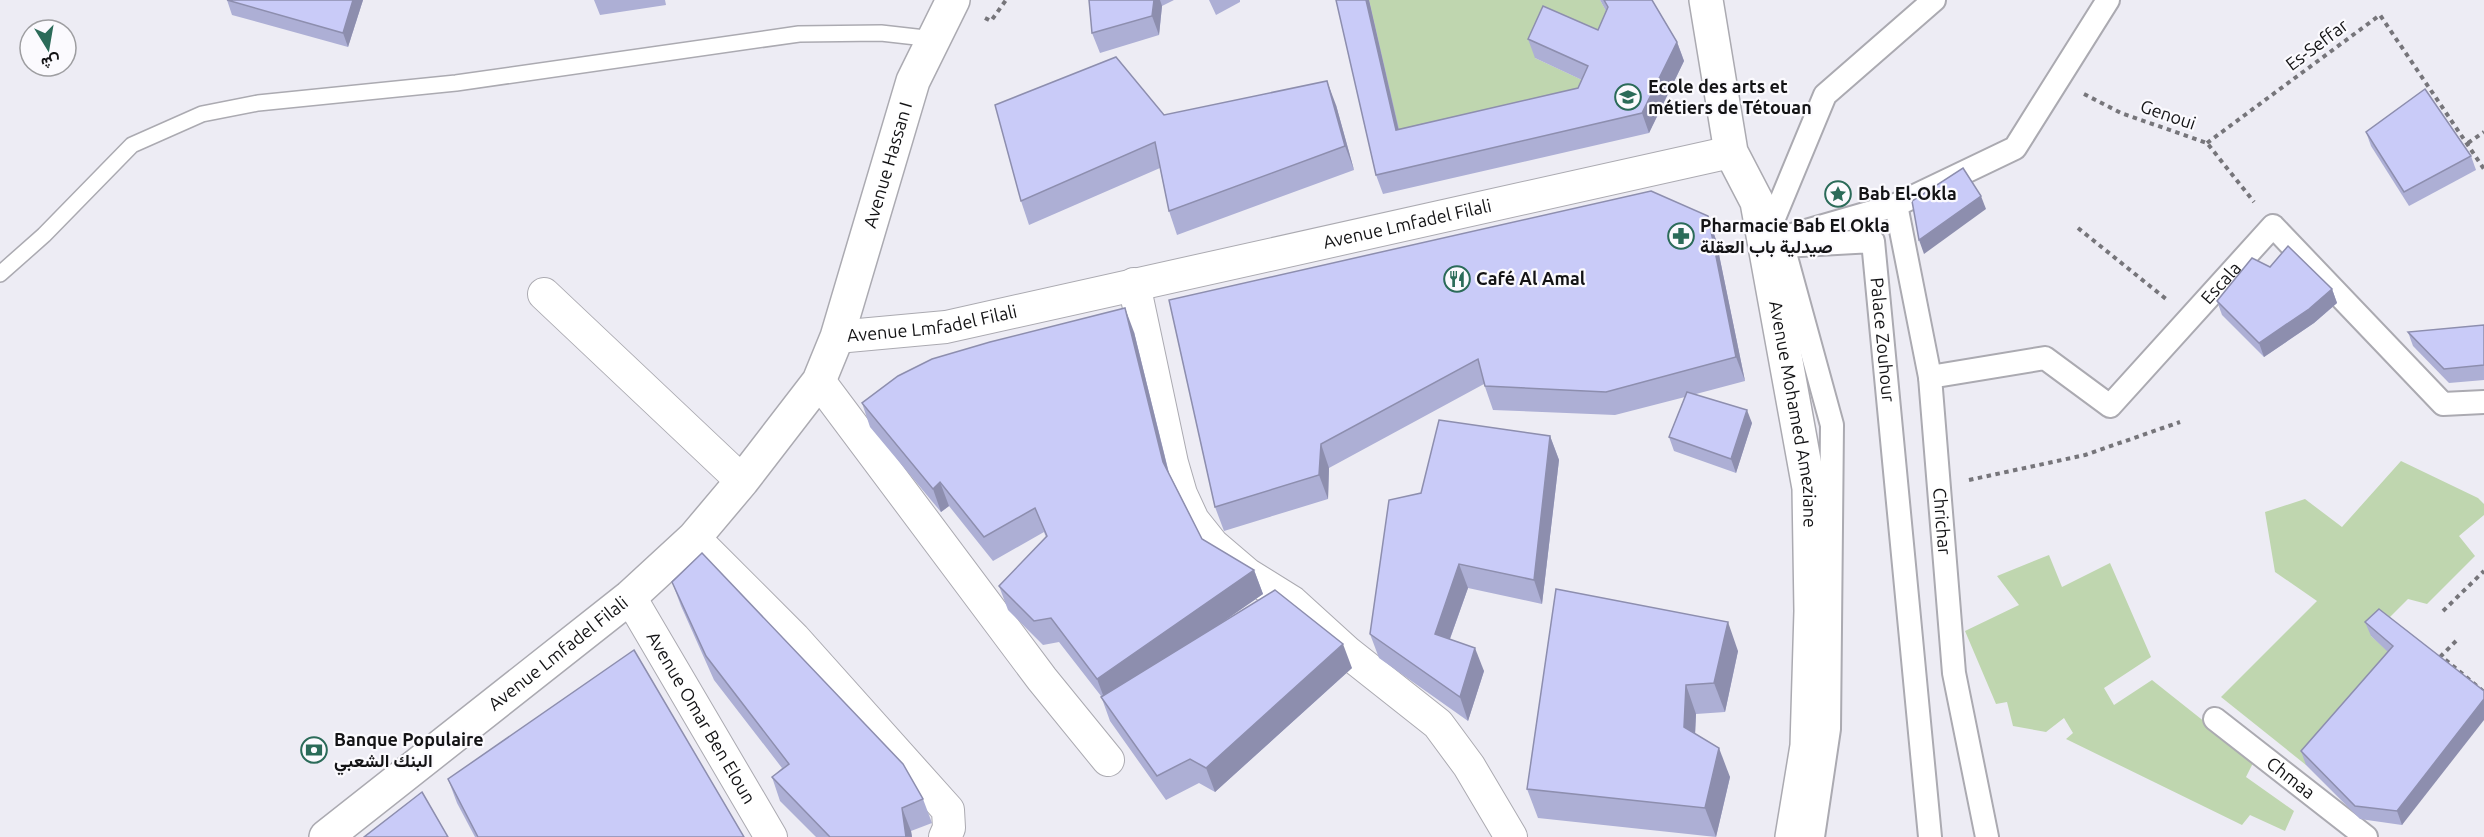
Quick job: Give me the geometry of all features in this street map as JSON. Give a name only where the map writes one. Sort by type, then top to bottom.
[{"type":"main road","name":"Avenue Hassan I","points":[[837,337],[913,81],[953,0]]},
{"type":"main road","name":"Avenue Mohamed Ameziane","points":[[1706,0],[1731,152],[1757,202],[1809,488],[1811,611],[1807,746],[1792,837]]},
{"type":"main road","name":"Avenue Lmfadel Filali","points":[[326,837],[630,597],[694,538],[742,481],[819,381],[837,337]]},
{"type":"street","points":[[1764,243],[1825,95],[1934,0]]},
{"type":"street","points":[[1764,243],[1896,205],[2015,148],[2108,0]]},
{"type":"street","name":"Avenue Lmfadel Filali","points":[[837,337],[946,327],[1731,152]]},
{"type":"street","name":"Chrichar","points":[[1896,205],[1930,377],[1954,673],[1987,837]]},
{"type":"street","points":[[2273,226],[2443,404],[2484,402]]},
{"type":"street","name":"Escala","points":[[1930,377],[2045,358],[2110,406],[2273,226]]},
{"type":"street","name":"Palace Zouhour","points":[[1813,837],[1829,729],[1832,424],[1783,246],[1873,241],[1930,837]]},
{"type":"street","points":[[1134,284],[1172,463],[1181,494],[1193,520],[1214,545],[1247,574],[1292,602],[1347,652],[1438,724],[1469,766],[1511,837]]},
{"type":"street","points":[[544,294],[742,481]]},
{"type":"street","points":[[819,381],[1042,679],[1095,725],[1108,760]]},
{"type":"street","points":[[694,538],[794,638],[948,810],[949,828],[945,837]]},
{"type":"street","name":"Avenue Omar Ben Eloun","points":[[630,597],[771,837]]},
{"type":"street","points":[[1262,620],[1292,602]]},
{"type":"street","name":"Chmaa","points":[[2215,719],[2366,837]]},
{"type":"lane","points":[[0,274],[44,235],[132,146],[202,114],[258,103],[456,82],[799,34],[870,33],[934,39]]},
{"type":"path","name":"Es-Seffar","points":[[2207,143],[2380,15],[2484,169]]},
{"type":"path","name":"Genoui","points":[[2056,81],[2121,113],[2207,143],[2273,226]]},
{"type":"path","points":[[2468,143],[2484,132]]},
{"type":"path","points":[[2078,228],[2190,318]]},
{"type":"path","points":[[1939,487],[2085,455],[2180,422]]},
{"type":"path","points":[[2443,611],[2484,571]]},
{"type":"path","points":[[2456,641],[2441,656],[2484,692]]},
{"type":"green space","points":[[1369,0],[1600,0],[1615,27],[1535,58],[1595,86],[1403,149]]},
{"type":"green space","points":[[2401,461],[2478,498],[2484,504],[2484,515],[2459,536],[2475,556],[2427,604],[2408,599],[2371,636],[2398,660],[2306,765],[2221,697],[2317,601],[2275,572],[2265,512],[2305,499],[2342,527]]},
{"type":"green space","points":[[2049,555],[2062,587],[2110,563],[2151,657],[2104,688],[2114,705],[2152,680],[2254,761],[2246,777],[2294,811],[2285,831],[2250,815],[2242,825],[2066,739],[2073,733],[2064,718],[2046,732],[2013,726],[2007,702],[1996,704],[1965,631],[2019,605],[1997,576]]},
{"type":"building","points":[[227,0],[353,0],[343,33]]},
{"type":"building","points":[[1089,0],[1154,0],[1152,16],[1092,33]]},
{"type":"building","name":"Ecole des arts et métiers de Tétouan","points":[[1336,0],[1366,0],[1396,130],[1578,88],[1588,66],[1528,39],[1543,6],[1598,30],[1608,7],[1604,0],[1652,0],[1677,42],[1642,113],[1376,175]]},
{"type":"building","points":[[1116,57],[1164,115],[1327,81],[1345,146],[1169,211],[1155,142],[1021,201],[995,105]]},
{"type":"building","points":[[2425,89],[2471,156],[2404,192],[2366,132]]},
{"type":"building","points":[[1963,168],[1981,196],[1919,240],[1912,201]]},
{"type":"building","points":[[1651,191],[1708,216],[1736,357],[1606,392],[1485,386],[1478,359],[1321,444],[1319,475],[1215,507],[1169,300]]},
{"type":"building","points":[[2288,246],[2332,289],[2309,309],[2259,343],[2217,301],[2252,258],[2270,267]]},
{"type":"building","points":[[1125,308],[1163,462],[1202,539],[1254,570],[1097,679],[1051,618],[1034,621],[999,586],[1047,536],[1035,508],[984,537],[940,482],[933,489],[862,403],[898,376],[932,359]]},
{"type":"building","points":[[2484,325],[2484,365],[2444,369],[2408,332]]},
{"type":"building","points":[[1687,392],[1747,410],[1731,459],[1669,437]]},
{"type":"building","points":[[1439,420],[1550,436],[1534,580],[1459,564],[1435,634],[1475,648],[1460,697],[1370,634],[1389,500],[1421,493]]},
{"type":"building","points":[[702,553],[903,764],[923,799],[902,808],[906,837],[830,837],[772,777],[789,764],[706,656],[672,582]]},
{"type":"building","points":[[1556,589],[1728,622],[1714,683],[1686,685],[1684,727],[1719,748],[1705,808],[1527,789]]},
{"type":"building","points":[[1275,590],[1343,644],[1206,768],[1190,759],[1157,776],[1101,697]]},
{"type":"building","points":[[2379,609],[2484,691],[2484,699],[2397,811],[2355,806],[2301,751],[2393,646],[2365,622]]},
{"type":"building","points":[[634,650],[744,837],[478,837],[448,779]]},
{"type":"building","points":[[422,792],[448,837],[364,837]]},
{"type":"place","name":"Ecole des arts et métiers de Tétouan","points":[[1628,97]]},
{"type":"place","name":"Bab El-Okla","points":[[1838,194]]},
{"type":"place","name":"Pharmacie Bab El Okla صيدلية باب العقلة","points":[[1681,236]]},
{"type":"place","name":"Café Al Amal","points":[[1457,279]]},
{"type":"place","name":"Banque Populaire البنك الشعبي","points":[[314,750]]}]
